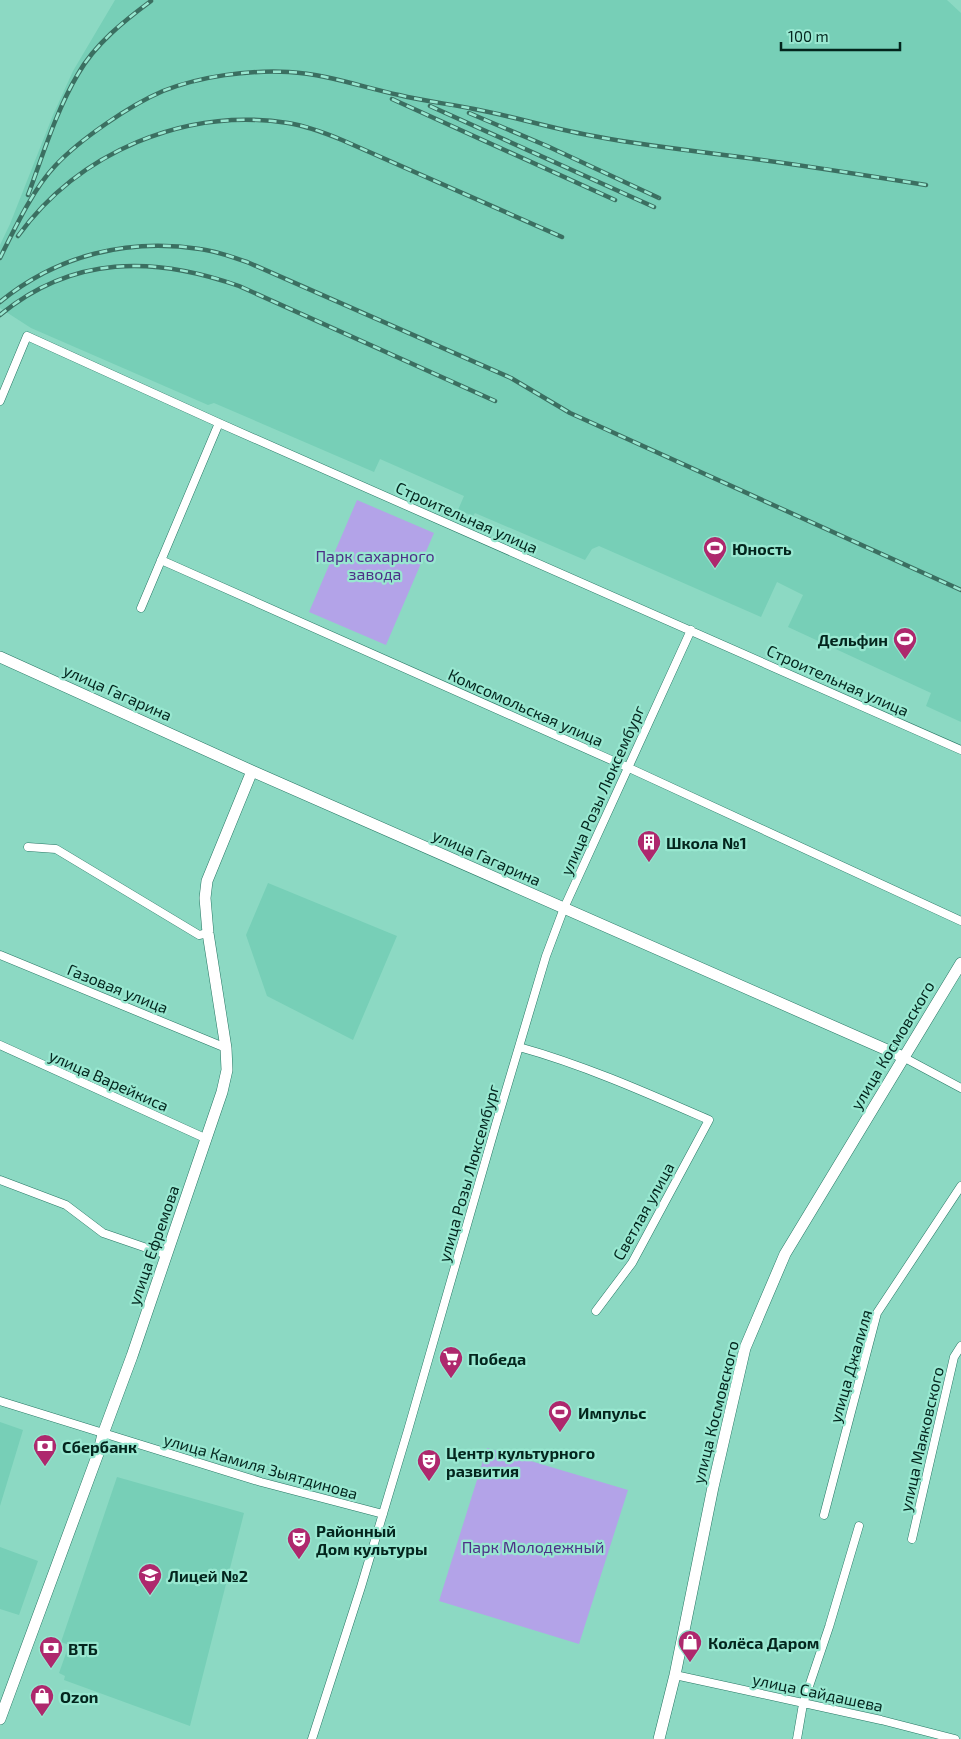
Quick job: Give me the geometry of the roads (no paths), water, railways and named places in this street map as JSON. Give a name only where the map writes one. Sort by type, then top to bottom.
[{"type":"street","name":"Строительная улица","points":[[0,401],[28,336],[219,423],[961,750]]},
{"type":"street","points":[[141,608],[219,423]]},
{"type":"street","name":"Комсомольская улица","points":[[160,560],[627,767],[961,921]]},
{"type":"street","name":"улица Розы Люксембург","points":[[312,1739],[383,1514],[546,956],[564,908],[690,630]]},
{"type":"street","name":"улица Гагарина","points":[[0,657],[252,771],[903,1056],[961,1088]]},
{"type":"street","name":"улица Ефремова","points":[[0,1719],[99,1451],[103,1434],[132,1356],[222,1092],[226,1070],[226,1048],[208,933],[205,898],[207,881],[252,771]]},
{"type":"street","points":[[28,847],[56,849],[199,935],[208,933]]},
{"type":"street","name":"Газовая улица","points":[[0,954],[226,1048]]},
{"type":"street","name":"улица Космовского","points":[[659,1739],[713,1487],[746,1348],[785,1254],[961,963]]},
{"type":"street","name":"улица Варейкиса","points":[[0,1045],[207,1139]]},
{"type":"street","name":"Светлая улица","points":[[519,1047],[619,1081],[709,1120],[632,1263],[596,1311]]},
{"type":"street","points":[[0,1180],[66,1205],[103,1233],[167,1255]]},
{"type":"street","name":"улица Джалиля","points":[[824,1516],[877,1313],[961,1186]]},
{"type":"street","name":"улица Маяковского","points":[[912,1539],[954,1357],[961,1346]]},
{"type":"street","name":"улица Камиля Зыятдинова","points":[[0,1401],[261,1482],[383,1514]]},
{"type":"street","points":[[797,1739],[803,1704],[829,1627],[859,1526]]},
{"type":"street","name":"улица Сайдашева","points":[[674,1675],[880,1720],[955,1739]]},
{"type":"railway","points":[[28,195],[56,118],[78,74],[101,43],[151,1]]},
{"type":"railway","points":[[0,258],[24,210],[39,186],[55,166],[77,145],[121,114],[163,91],[193,81],[241,73],[289,72],[317,75],[385,92],[488,112],[607,139],[786,163],[926,185]]},
{"type":"railway","points":[[392,99],[615,200]]},
{"type":"railway","points":[[430,106],[654,207]]},
{"type":"railway","points":[[469,113],[547,146],[659,198]]},
{"type":"railway","points":[[18,236],[43,206],[71,181],[103,159],[137,142],[173,130],[211,122],[249,120],[295,124],[329,135],[562,237]]},
{"type":"railway","points":[[0,302],[45,272],[94,254],[146,246],[173,246],[224,254],[247,262],[511,378],[570,413],[961,590]]},
{"type":"railway","points":[[0,315],[28,295],[56,281],[85,272],[115,267],[145,266],[176,269],[239,286],[495,401]]},
{"type":"place","name":"Юность","points":[[715,569]]},
{"type":"place","name":"Дельфин","points":[[905,660]]},
{"type":"place","name":"Школа №1","points":[[649,863]]},
{"type":"place","name":"Победа","points":[[451,1379]]},
{"type":"place","name":"Импульс","points":[[560,1433]]},
{"type":"place","name":"Сбербанк","points":[[45,1467]]},
{"type":"place","name":"Центр культурного развития","points":[[429,1482]]},
{"type":"place","name":"Районный Дом культуры","points":[[299,1560]]},
{"type":"place","name":"Лицей №2","points":[[150,1596]]},
{"type":"place","name":"Колёса Даром","points":[[690,1663]]},
{"type":"place","name":"ВТБ","points":[[51,1669]]},
{"type":"place","name":"Ozon","points":[[42,1717]]},
{"type":"park label","name":"Парк сахарного завода","points":[[375,564]]},
{"type":"park label","name":"Парк Молодежный","points":[[533,1546]]}]
